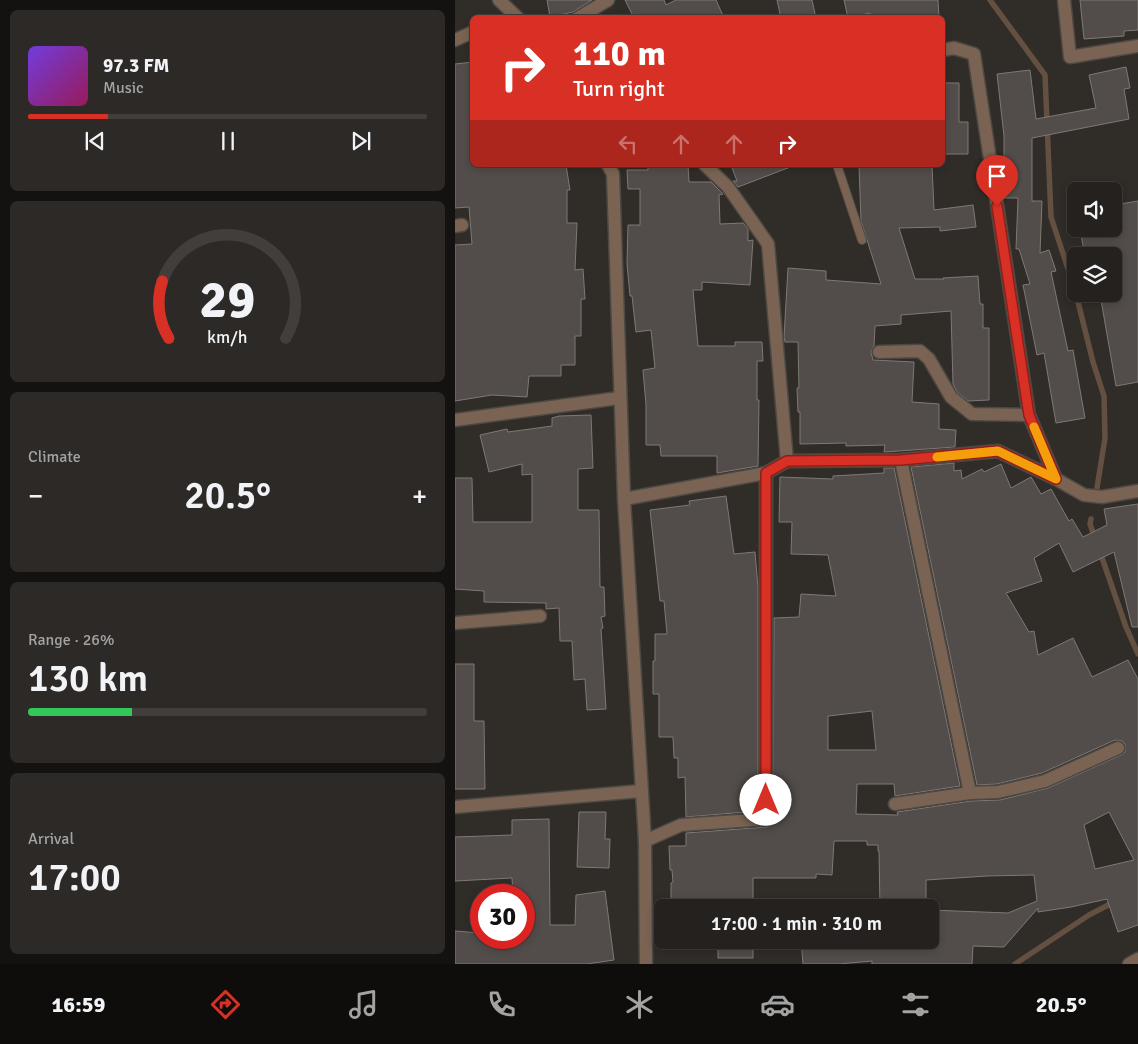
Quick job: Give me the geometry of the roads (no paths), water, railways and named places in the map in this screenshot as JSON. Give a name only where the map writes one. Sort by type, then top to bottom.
[{"type":"street","points":[[499,0],[512,15]]},
{"type":"street","points":[[582,15],[608,0]]},
{"type":"street","points":[[1063,0],[1070,57],[1138,46]]},
{"type":"street","points":[[455,40],[470,33]]},
{"type":"street","points":[[945,50],[954,48],[974,54],[1029,415],[1056,479]]},
{"type":"street","points":[[609,167],[613,174],[619,398],[645,841],[646,964]]},
{"type":"street","points":[[707,167],[728,186],[769,244],[787,461]]},
{"type":"street","points":[[879,352],[920,350],[929,359],[951,397],[972,414],[1029,415]]},
{"type":"street","points":[[455,420],[619,398]]},
{"type":"street","points":[[624,499],[766,473],[787,461],[901,460],[998,451],[1084,494],[1102,497],[1138,491]]},
{"type":"street","points":[[901,460],[970,793]]},
{"type":"street","points":[[645,841],[681,825],[766,819],[766,473]]},
{"type":"street","points":[[455,623],[540,616]]},
{"type":"street","points":[[895,804],[970,793],[998,792],[1045,781],[1118,748]]},
{"type":"street","points":[[455,807],[641,791]]},
{"type":"street","points":[[1129,964],[1138,959]]},
{"type":"lane","points":[[838,167],[862,240]]},
{"type":"waterway","points":[[990,0],[1045,75],[1051,217],[1067,266]]},
{"type":"waterway","points":[[1078,302],[1093,362],[1104,396],[1105,438],[1097,488]]},
{"type":"waterway","points":[[1091,519],[1090,524],[1095,538]]},
{"type":"waterway","points":[[1100,552],[1126,627],[1138,654]]},
{"type":"waterway","points":[[1015,964],[1089,915],[1114,902]]}]
